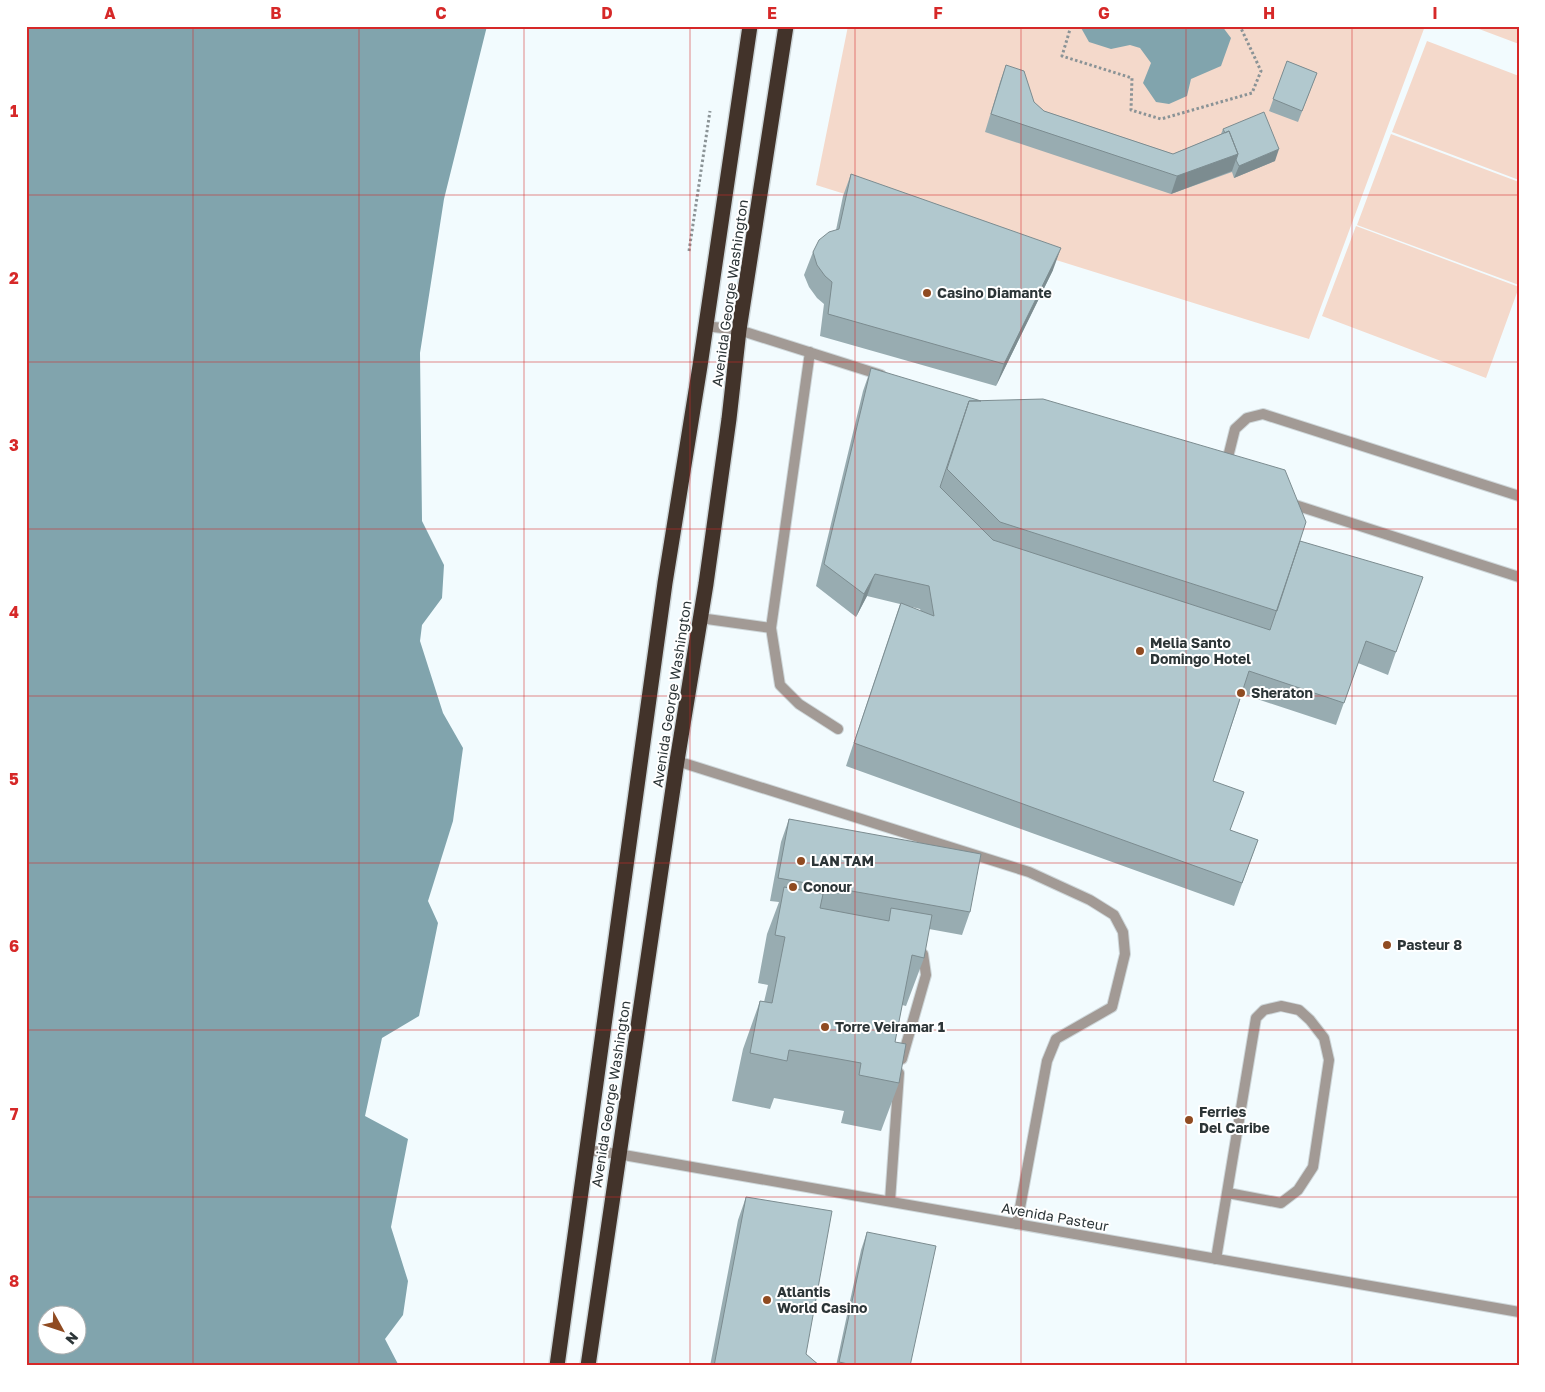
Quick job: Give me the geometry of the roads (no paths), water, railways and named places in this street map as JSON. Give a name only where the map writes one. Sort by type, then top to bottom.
[{"type":"highway","name":"Avenida George Washington","points":[[557,1366],[665,583],[706,326],[750,26]]},
{"type":"highway","name":"Avenida George Washington","points":[[588,1366],[618,1154],[700,618],[726,439],[739,330],[786,26]]},
{"type":"street","points":[[706,326],[739,330],[894,379]]},
{"type":"street","points":[[810,352],[771,628],[780,685],[798,704],[838,729]]},
{"type":"street","points":[[1224,472],[1235,428],[1247,418],[1263,414],[1519,496]]},
{"type":"street","points":[[1277,499],[1519,577]]},
{"type":"street","points":[[700,618],[771,628]]},
{"type":"street","points":[[677,761],[1029,872],[1090,900],[1114,914],[1123,932],[1125,954],[1112,1007],[1056,1039],[1048,1061],[1017,1224]]},
{"type":"street","points":[[890,1201],[899,1067],[926,975],[923,954],[909,944]]},
{"type":"street","points":[[1216,1259],[1256,1018],[1264,1010],[1281,1006],[1299,1010],[1310,1020],[1324,1038],[1328,1060],[1313,1168],[1298,1190],[1281,1203],[1228,1193]]},
{"type":"street","name":"Avenida Pasteur","points":[[586,1150],[890,1201],[1519,1312]]},
{"type":"water","points":[[26,26],[487,26],[444,199],[420,353],[422,521],[444,565],[442,598],[422,625],[420,641],[443,713],[463,748],[453,821],[428,901],[438,923],[419,1016],[382,1038],[365,1116],[408,1139],[391,1227],[408,1281],[403,1315],[385,1339],[399,1366],[26,1366]]},
{"type":"water","points":[[1080,26],[1222,26],[1231,38],[1221,66],[1191,79],[1187,96],[1169,104],[1156,102],[1143,83],[1151,63],[1140,48],[1130,45],[1111,49],[1089,42]]},
{"type":"place","name":"Casino Diamante","points":[[927,293]]},
{"type":"place","name":"Melia Santo Domingo Hotel","points":[[1140,651]]},
{"type":"place","name":"Sheraton","points":[[1241,693]]},
{"type":"place","name":"LAN TAM","points":[[801,861]]},
{"type":"place","name":"Conour","points":[[793,887]]},
{"type":"place","name":"Pasteur 8","points":[[1387,945]]},
{"type":"place","name":"Torre Veiramar 1","points":[[825,1027]]},
{"type":"place","name":"Ferries Del Caribe","points":[[1189,1120]]},
{"type":"place","name":"Atlantis World Casino","points":[[767,1300]]}]
